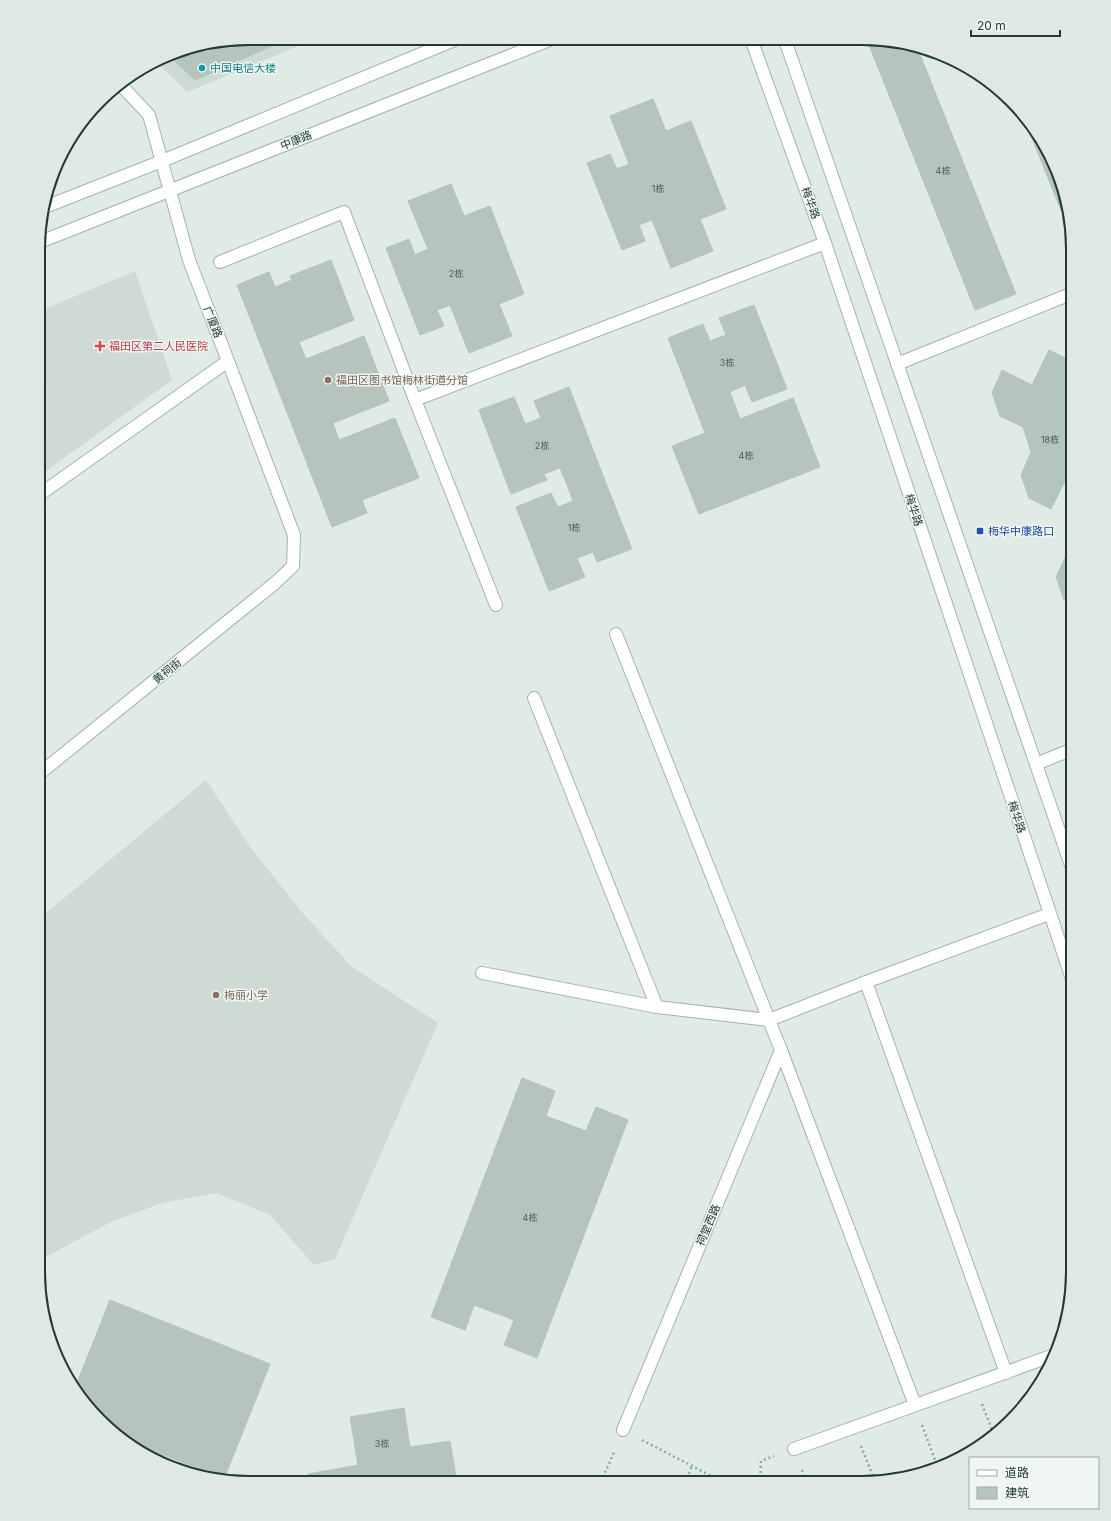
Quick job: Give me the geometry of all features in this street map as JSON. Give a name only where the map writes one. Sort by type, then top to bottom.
[{"type":"street","points":[[50,205],[162,161],[443,45]]},
{"type":"street","name":"中康路","points":[[45,240],[537,45]]},
{"type":"street","name":"梅华路","points":[[753,45],[825,243],[1066,962]]},
{"type":"street","points":[[787,45],[1066,851]]},
{"type":"street","name":"广厦路","points":[[124,88],[149,115],[189,260],[294,535],[293,566]]},
{"type":"street","points":[[220,262],[344,212],[415,400],[496,605]]},
{"type":"street","points":[[415,400],[825,243]]},
{"type":"street","points":[[897,364],[1066,296]]},
{"type":"street","points":[[45,491],[228,361]]},
{"type":"street","name":"黄祠街","points":[[45,769],[275,583],[293,566]]},
{"type":"street","points":[[616,634],[781,1050],[915,1405]]},
{"type":"street","points":[[534,698],[657,1007]]},
{"type":"street","points":[[1036,764],[1066,752]]},
{"type":"street","points":[[482,973],[657,1007],[769,1020],[1049,914]]},
{"type":"street","points":[[866,982],[1006,1373]]},
{"type":"street","name":"祠堂西路","points":[[623,1430],[781,1050]]},
{"type":"street","points":[[794,1449],[1047,1358]]},
{"type":"path","points":[[975,1384],[992,1429]]},
{"type":"path","points":[[915,1405],[936,1462]]},
{"type":"path","points":[[854,1427],[873,1476]]},
{"type":"path","points":[[603,1476],[623,1430],[711,1476]]},
{"type":"path","points":[[760,1476],[761,1461],[794,1449]]},
{"type":"path","points":[[688,1476],[692,1466]]},
{"type":"shaded area","name":"中国电信大楼","points":[[236,45],[301,45],[187,92],[160,66],[196,52]]},
{"type":"shaded area","name":"福田区第二人民医院","points":[[135,271],[172,380],[45,472],[45,309]]},
{"type":"shaded area","name":"梅丽小学","points":[[206,780],[251,848],[300,910],[351,966],[438,1023],[335,1259],[314,1265],[270,1215],[216,1193],[162,1203],[113,1221],[45,1257],[45,914]]},
{"type":"building","name":"中国电信大楼","points":[[236,45],[274,45],[195,80],[173,60],[209,49]]},
{"type":"building","points":[[869,45],[902,49],[920,54],[1016,294],[975,310]]},
{"type":"building","points":[[653,99],[666,131],[691,121],[726,209],[700,219],[713,251],[671,268],[652,220],[639,225],[645,241],[622,250],[587,163],[610,154],[617,169],[629,164],[610,116]]},
{"type":"building","points":[[1030,133],[1039,147],[1050,171],[1059,196],[1063,215]]},
{"type":"building","points":[[451,184],[464,216],[490,206],[524,294],[499,304],[512,336],[469,353],[450,305],[437,310],[444,326],[420,335],[386,248],[409,239],[415,255],[428,249],[408,201]]},
{"type":"building","name":"福田区图书馆梅林街道分馆","points":[[331,260],[354,320],[299,342],[306,359],[364,336],[389,401],[333,423],[339,440],[395,418],[419,478],[362,500],[367,513],[332,527],[237,285],[269,272],[275,287],[292,280],[290,276]]},
{"type":"building","points":[[754,305],[787,389],[752,402],[745,385],[730,392],[740,419],[705,433],[668,338],[703,324],[710,341],[726,335],[719,318]]},
{"type":"building","points":[[1049,350],[1066,358],[1066,479],[1051,509],[1029,498],[1021,475],[1031,452],[1023,427],[1000,416],[992,393],[1002,370],[1032,385]]},
{"type":"building","points":[[569,387],[600,468],[566,482],[560,468],[544,474],[547,480],[511,494],[479,410],[514,397],[525,424],[541,418],[534,401]]},
{"type":"building","points":[[793,398],[820,467],[699,514],[672,446]]},
{"type":"building","points":[[600,468],[632,549],[597,562],[593,552],[577,558],[585,577],[549,591],[516,507],[551,493],[558,507],[573,501],[566,482]]},
{"type":"building","points":[[1066,556],[1066,601],[1064,600],[1056,577]]},
{"type":"building","points":[[522,1078],[555,1091],[546,1116],[586,1131],[596,1107],[628,1120],[537,1358],[504,1345],[514,1320],[474,1305],[465,1330],[431,1317]]},
{"type":"building","points":[[110,1300],[270,1364],[226,1474],[203,1471],[144,1447],[125,1434],[105,1416],[77,1382]]},
{"type":"building","points":[[404,1408],[410,1447],[450,1441],[456,1476],[308,1476],[308,1474],[358,1465],[350,1417]]},
{"type":"place","name":"中国电信大楼","points":[[202,68]]},
{"type":"place","name":"福田区第二人民医院","points":[[100,346]]},
{"type":"place","name":"福田区图书馆梅林街道分馆","points":[[328,380]]},
{"type":"place","name":"梅华中康路口","points":[[980,531]]},
{"type":"place","name":"梅丽小学","points":[[216,995]]}]
